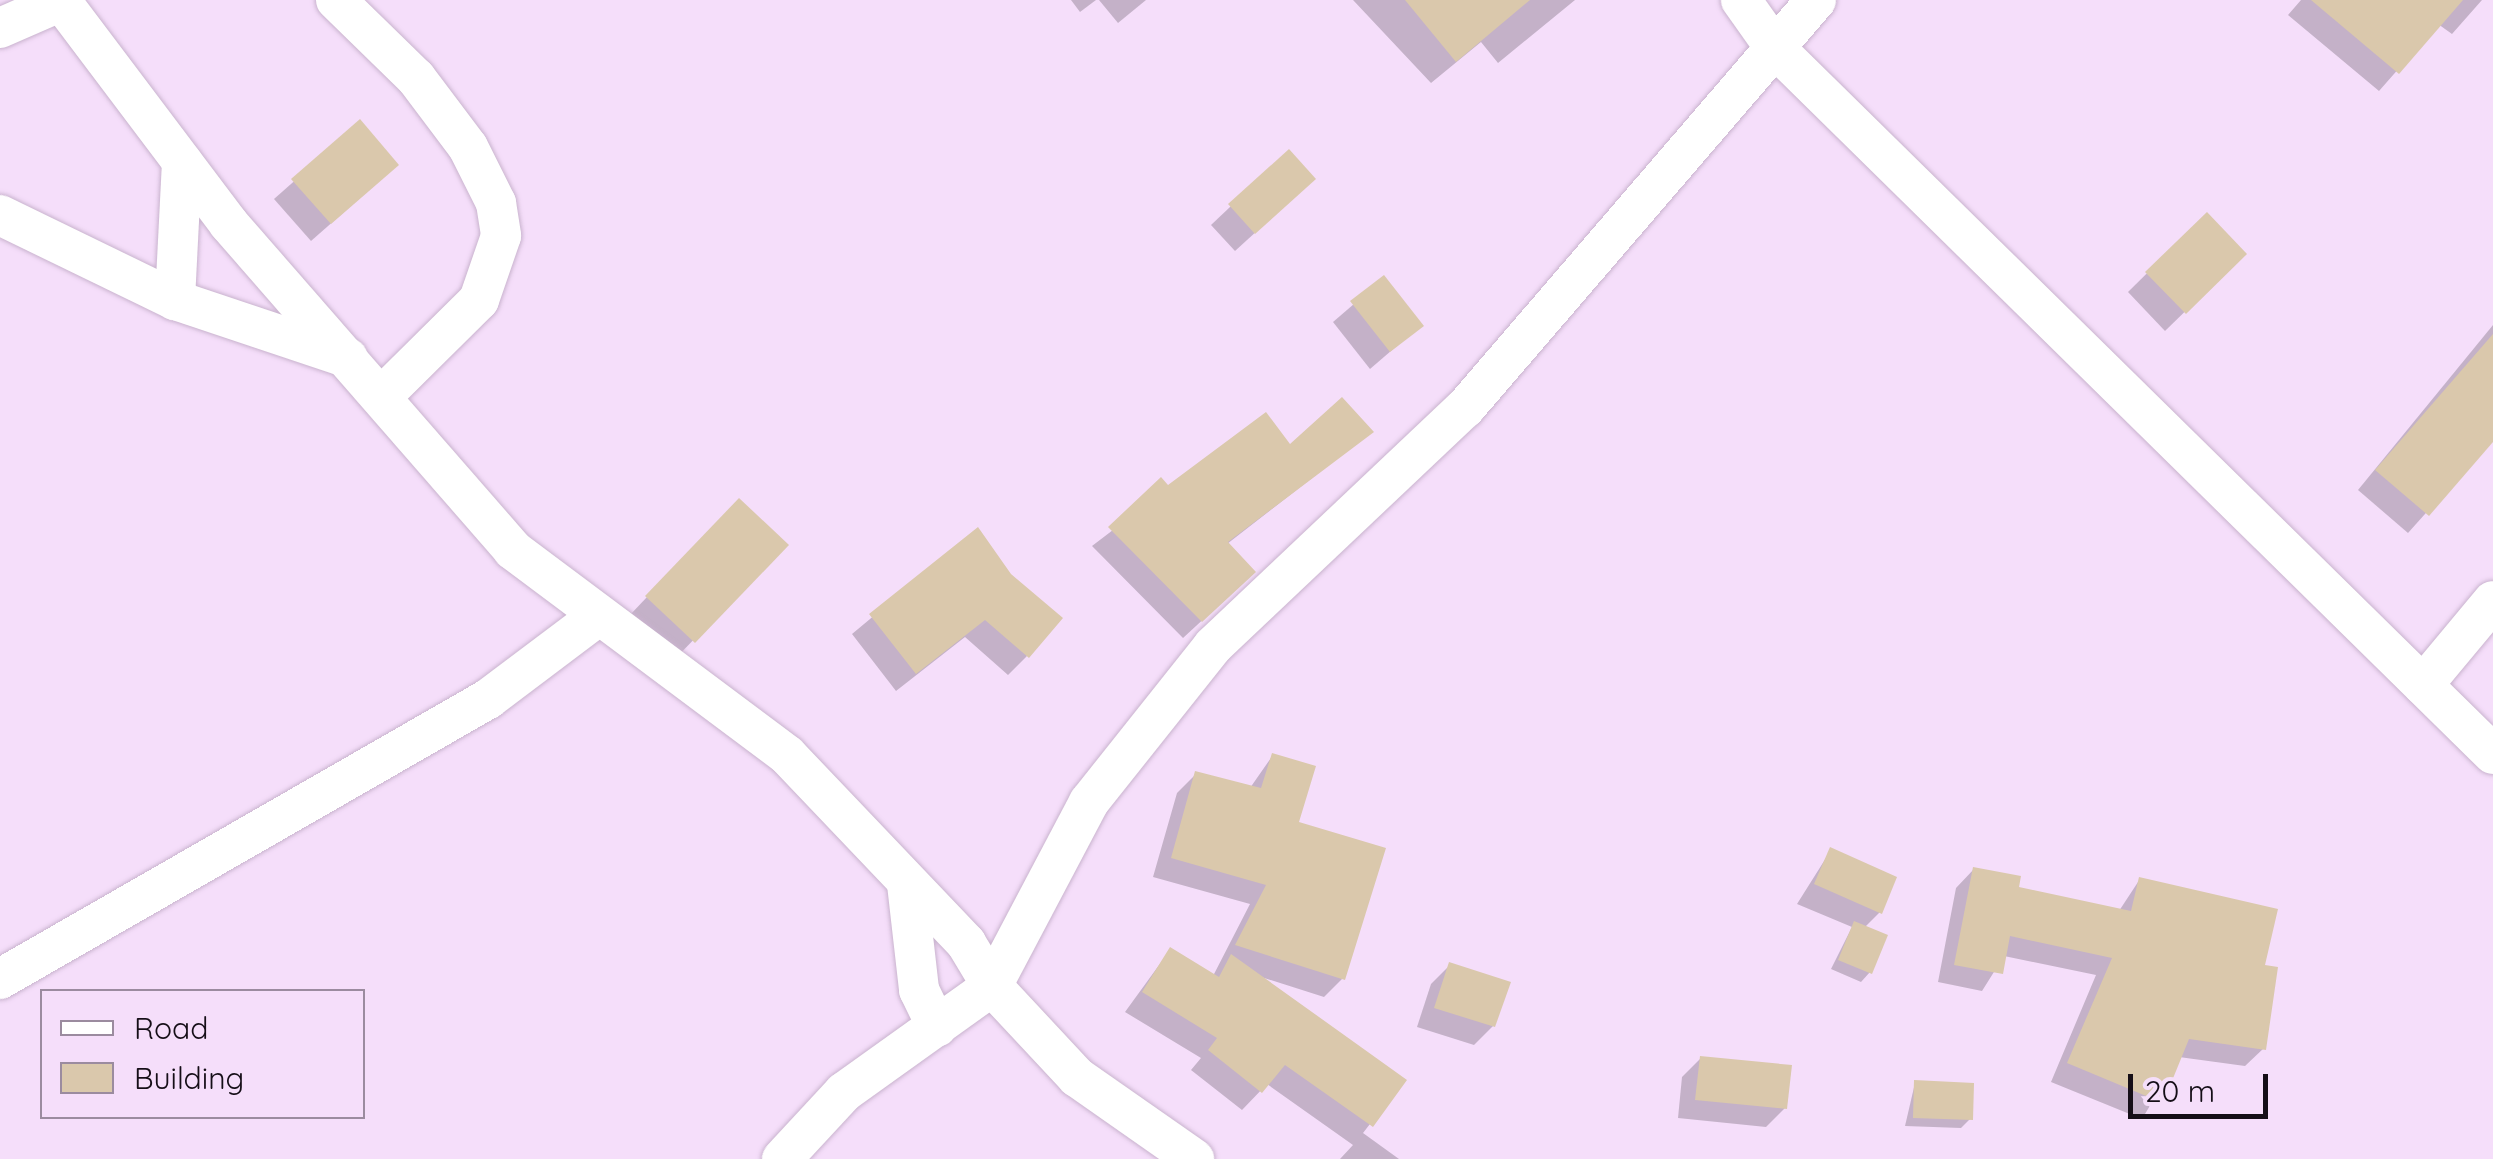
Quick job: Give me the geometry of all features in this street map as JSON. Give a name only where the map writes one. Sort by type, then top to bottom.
[{"type":"street","points":[[336,0],[416,78],[468,147],[496,204],[501,236],[479,300],[382,396]]},
{"type":"street","points":[[1741,0],[1774,48],[2493,754]]},
{"type":"street","points":[[782,1159],[844,1092],[992,986],[1089,802],[1213,646],[1464,408],[1816,0]]},
{"type":"street","points":[[0,28],[63,1],[182,162],[513,550],[597,617],[786,755],[966,943],[992,986],[1077,1077],[1194,1159]]},
{"type":"street","points":[[175,300],[182,162]]},
{"type":"street","points":[[0,215],[175,300],[348,358]]},
{"type":"street","points":[[2422,686],[2493,601]]},
{"type":"street","points":[[0,979],[488,699],[597,617]]},
{"type":"street","points":[[907,884],[919,990],[937,1027]]},
{"type":"building","points":[[1405,0],[1530,0],[1456,62]]},
{"type":"building","points":[[2311,0],[2463,0],[2399,74]]},
{"type":"building","points":[[360,119],[399,165],[331,224],[291,179]]},
{"type":"building","points":[[1289,149],[1316,179],[1255,234],[1228,204]]},
{"type":"building","points":[[2207,212],[2247,254],[2186,314],[2145,272]]},
{"type":"building","points":[[1384,275],[1424,326],[1390,352],[1350,301]]},
{"type":"building","points":[[2493,334],[2493,442],[2429,516],[2375,470]]},
{"type":"building","points":[[1342,397],[1374,432],[1228,542],[1256,572],[1202,622],[1108,527],[1161,477],[1168,485],[1266,412],[1290,444]]},
{"type":"building","points":[[739,498],[789,545],[695,643],[645,596]]},
{"type":"building","points":[[978,527],[1011,574],[1063,618],[1029,658],[985,620],[916,674],[869,614]]},
{"type":"building","points":[[1272,753],[1316,766],[1299,822],[1386,848],[1345,980],[1235,945],[1266,885],[1171,858],[1195,771],[1261,788]]},
{"type":"building","points":[[1830,847],[1897,877],[1882,914],[1814,884]]},
{"type":"building","points":[[1973,867],[2021,876],[2019,887],[2131,911],[2139,877],[2278,909],[2265,965],[2278,967],[2266,1050],[2189,1039],[2163,1103],[2067,1063],[2112,958],[2010,936],[2003,974],[1954,965]]},
{"type":"building","points":[[1854,921],[1888,935],[1872,974],[1838,960]]},
{"type":"building","points":[[1170,947],[1219,977],[1231,954],[1407,1080],[1373,1127],[1285,1065],[1262,1093],[1208,1050],[1217,1038],[1142,992]]},
{"type":"building","points":[[1449,962],[1511,982],[1495,1027],[1434,1008]]},
{"type":"building","points":[[1700,1056],[1792,1065],[1787,1109],[1695,1100]]},
{"type":"building","points":[[1914,1080],[1974,1083],[1973,1120],[1913,1118]]}]
